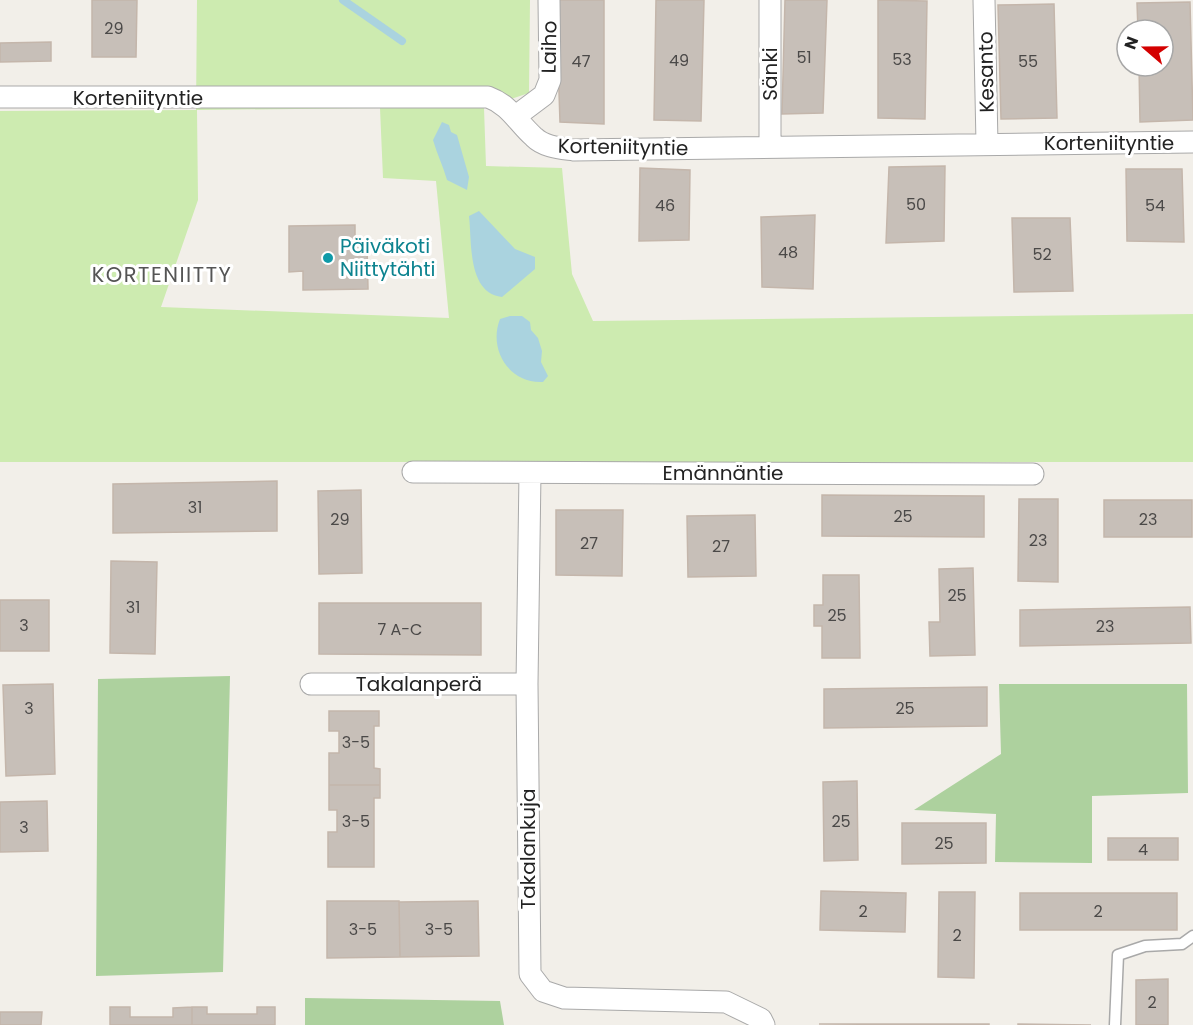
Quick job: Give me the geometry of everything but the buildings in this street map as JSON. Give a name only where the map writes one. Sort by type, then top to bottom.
[{"type":"street","name":"Laiho","points":[[516,116],[544,95],[550,80],[549,0]]},
{"type":"street","name":"Sänki","points":[[770,0],[770,147]]},
{"type":"street","name":"Kesanto","points":[[984,0],[987,143]]},
{"type":"street","name":"Korteniityntie","points":[[0,97],[357,99],[473,97],[498,101],[516,116],[534,138],[552,147],[574,150],[1193,142]]},
{"type":"street","name":"Emännäntie","points":[[413,472],[1033,474]]},
{"type":"street","name":"Takalankuja","points":[[530,473],[527,684],[530,974],[543,991],[564,998],[726,1002],[761,1019],[764,1025]]},
{"type":"street","name":"Takalanperä","points":[[311,684],[527,684]]},
{"type":"lane","points":[[1115,1025],[1118,955],[1145,946],[1182,944],[1193,936]]},
{"type":"green space","points":[[197,0],[530,0],[529,93],[484,108],[486,166],[562,168],[572,274],[593,321],[1193,314],[1193,462],[0,462],[0,111],[196,110]],"holes":[[[380,108],[383,178],[436,181],[449,318],[161,307],[198,200],[197,110]]]},
{"type":"green space","points":[[230,676],[223,972],[96,976],[98,679]]},
{"type":"green space","points":[[999,684],[1187,684],[1188,793],[1092,796],[1092,863],[995,862],[996,814],[914,810],[1001,754]]},
{"type":"green space","points":[[305,998],[500,1001],[504,1025],[305,1025]]},
{"type":"water","points":[[442,122],[449,125],[451,132],[457,135],[469,177],[467,190],[447,180],[433,140]]},
{"type":"water","points":[[479,211],[515,249],[535,257],[535,269],[502,297],[482,286],[477,276],[469,216]]},
{"type":"water","points":[[522,316],[530,322],[531,330],[538,338],[542,351],[541,362],[548,376],[543,382],[520,377],[511,371],[499,353],[497,330],[500,319]]},
{"type":"waterway","points":[[343,0],[402,41]]},
{"type":"place","name":"Päiväkoti Niittytähti","points":[[328,258]]},
{"type":"district","name":"KORTENIITTY","points":[[162,274]]}]
